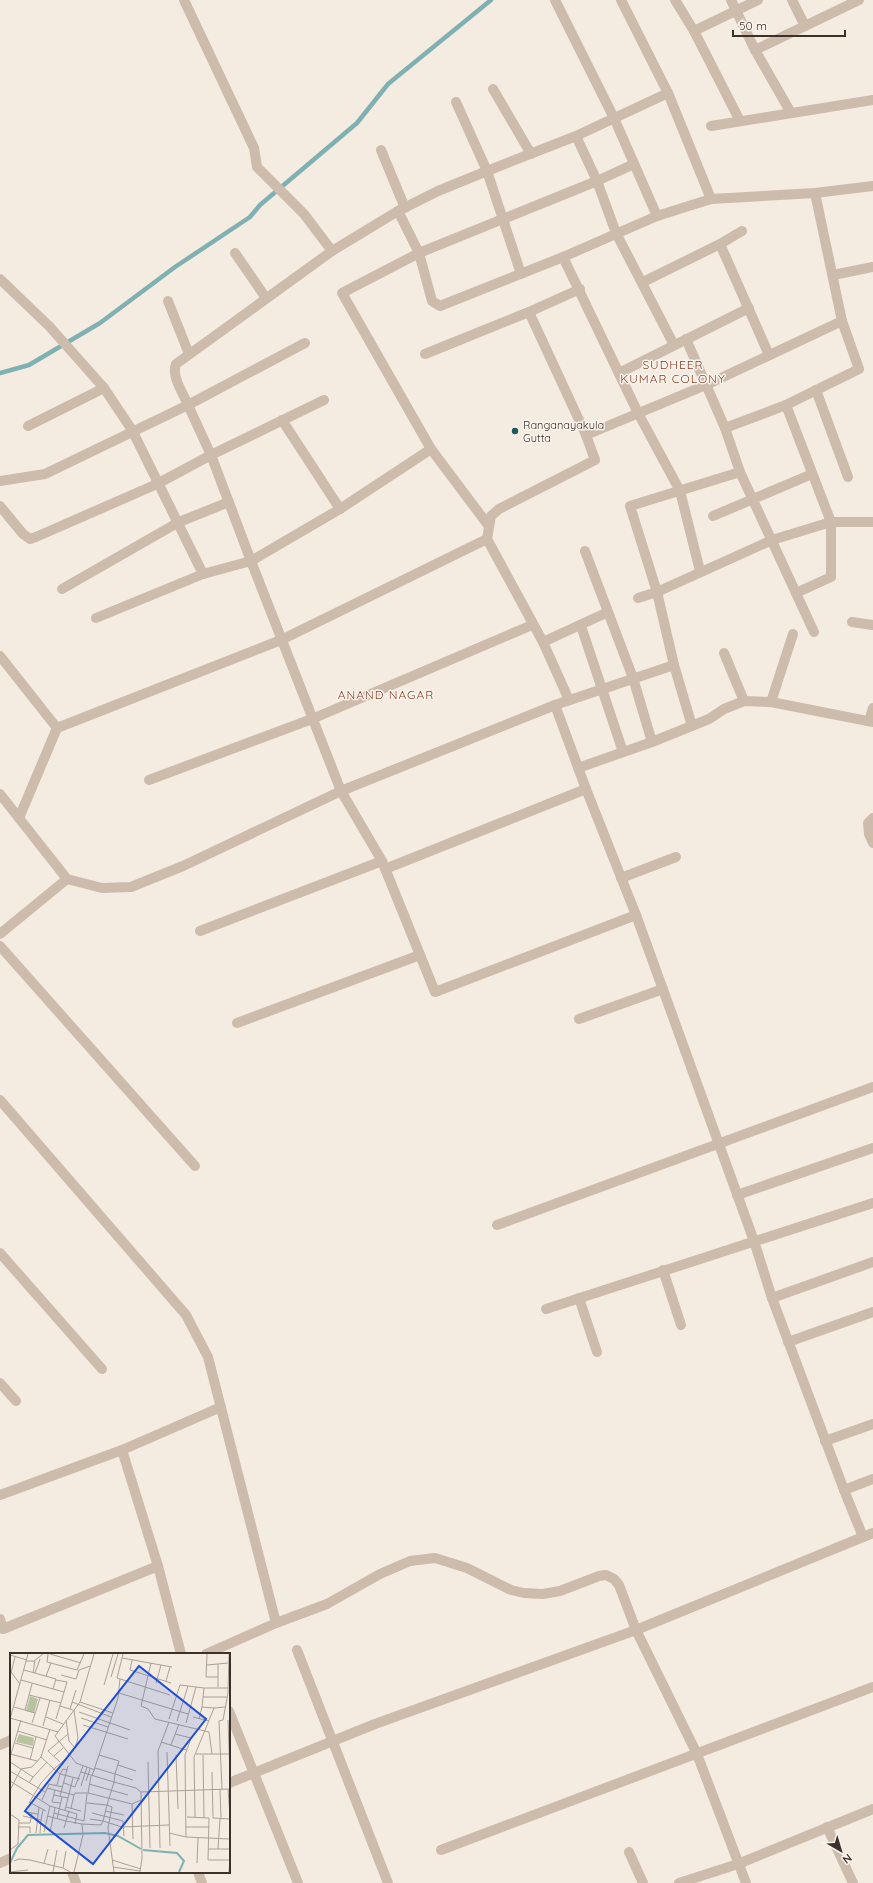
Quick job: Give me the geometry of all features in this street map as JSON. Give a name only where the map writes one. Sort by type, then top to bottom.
[{"type":"street","points":[[184,0],[254,148],[257,167],[304,214],[332,251]]},
{"type":"street","points":[[555,0],[614,118],[657,216]]},
{"type":"street","points":[[621,0],[668,93],[711,199]]},
{"type":"street","points":[[675,0],[694,31],[740,121]]},
{"type":"street","points":[[730,0],[791,113]]},
{"type":"street","points":[[694,31],[758,0]]},
{"type":"street","points":[[792,0],[805,26]]},
{"type":"street","points":[[756,50],[859,0]]},
{"type":"street","points":[[493,89],[531,154]]},
{"type":"street","points":[[636,915],[435,992],[384,865],[341,791],[281,640],[211,455],[175,376],[174,368],[180,360],[332,251],[402,209],[438,191],[576,136],[668,93]]},
{"type":"street","points":[[711,126],[873,100]]},
{"type":"street","points":[[456,102],[487,171],[521,274]]},
{"type":"street","points":[[576,136],[597,181],[616,233],[674,345]]},
{"type":"street","points":[[381,150],[419,253],[432,301],[440,306],[563,257],[657,216],[711,199],[815,193],[873,186]]},
{"type":"street","points":[[488,525],[431,449],[342,292],[419,253],[597,181],[634,164]]},
{"type":"street","points":[[725,428],[786,404],[859,369],[842,321],[815,193]]},
{"type":"street","points":[[642,282],[720,244],[742,231]]},
{"type":"street","points":[[720,244],[769,355]]},
{"type":"street","points":[[235,253],[266,298]]},
{"type":"street","points":[[563,257],[580,289],[638,413],[680,491],[700,571]]},
{"type":"street","points":[[833,275],[873,267]]},
{"type":"street","points":[[0,279],[57,336],[104,388],[132,430],[157,484],[179,522],[203,574]]},
{"type":"street","points":[[425,354],[580,289]]},
{"type":"street","points":[[168,301],[189,354]]},
{"type":"street","points":[[619,373],[748,308]]},
{"type":"street","points":[[528,312],[586,435],[595,460],[499,509],[491,516],[488,525],[487,539],[542,642],[569,700]]},
{"type":"street","points":[[586,435],[706,385],[842,321]]},
{"type":"street","points":[[686,339],[725,428],[740,472],[814,632]]},
{"type":"street","points":[[0,481],[45,474],[132,430],[188,405],[305,343]]},
{"type":"street","points":[[28,426],[104,388]]},
{"type":"street","points":[[816,390],[848,477]]},
{"type":"street","points":[[0,506],[23,534],[30,538],[157,484],[211,455],[324,400]]},
{"type":"street","points":[[786,404],[831,522],[831,577],[796,593]]},
{"type":"street","points":[[282,420],[340,509]]},
{"type":"street","points":[[96,618],[203,574],[251,561],[340,509],[431,449]]},
{"type":"street","points":[[692,726],[674,665],[657,592],[630,506],[740,472]]},
{"type":"street","points":[[713,516],[812,474]]},
{"type":"street","points":[[62,589],[179,522],[229,502]]},
{"type":"street","points":[[638,598],[657,592],[700,571],[772,540],[831,522],[873,522]]},
{"type":"street","points":[[19,818],[57,728],[281,640],[487,539]]},
{"type":"street","points":[[585,550],[633,678],[652,742]]},
{"type":"street","points":[[542,642],[581,626],[608,612]]},
{"type":"street","points":[[852,622],[873,625]]},
{"type":"street","points":[[149,780],[312,719],[532,625]]},
{"type":"street","points":[[581,626],[623,752]]},
{"type":"street","points":[[771,702],[793,634]]},
{"type":"street","points":[[724,653],[744,702]]},
{"type":"street","points":[[0,656],[57,728]]},
{"type":"street","points":[[0,794],[68,879],[102,888],[131,886],[183,866],[341,791],[555,705],[674,665]]},
{"type":"street","points":[[578,768],[652,742],[692,726],[744,702],[771,702],[871,722],[873,708]]},
{"type":"street","points":[[230,1783],[332,1741],[636,1630],[868,1535],[844,1490],[825,1441],[772,1298],[754,1242],[636,915],[586,789],[555,705]]},
{"type":"street","points":[[200,931],[384,865],[586,789]]},
{"type":"street","points":[[873,818],[868,823],[869,834],[873,842]]},
{"type":"street","points":[[621,878],[676,857]]},
{"type":"street","points":[[0,934],[68,879]]},
{"type":"street","points":[[0,946],[195,1166]]},
{"type":"street","points":[[237,1023],[420,955]]},
{"type":"street","points":[[579,1019],[663,990]]},
{"type":"street","points":[[497,1225],[718,1145],[873,1086]]},
{"type":"street","points":[[0,1100],[186,1316],[208,1358],[276,1623]]},
{"type":"street","points":[[737,1195],[873,1148]]},
{"type":"street","points":[[546,1309],[873,1203]]},
{"type":"street","points":[[0,1253],[102,1369]]},
{"type":"street","points":[[772,1298],[873,1262]]},
{"type":"street","points":[[663,1270],[681,1325]]},
{"type":"street","points":[[579,1298],[597,1352]]},
{"type":"street","points":[[788,1342],[873,1312]]},
{"type":"street","points":[[0,1383],[16,1401]]},
{"type":"street","points":[[0,1496],[122,1450],[221,1407]]},
{"type":"street","points":[[825,1441],[873,1424]]},
{"type":"street","points":[[122,1450],[158,1566],[181,1653]]},
{"type":"street","points":[[844,1490],[873,1479]]},
{"type":"street","points":[[208,1653],[276,1623],[327,1604],[380,1574],[410,1560],[435,1558],[467,1568],[511,1590],[543,1594],[560,1591],[599,1576],[606,1575],[614,1579],[620,1585],[636,1630],[697,1754],[746,1883]]},
{"type":"street","points":[[0,1619],[2,1630],[158,1566]]},
{"type":"street","points":[[297,1650],[388,1883]]},
{"type":"street","points":[[441,1850],[873,1687]]},
{"type":"street","points":[[230,1713],[298,1883]]},
{"type":"street","points":[[0,1745],[10,1740]]},
{"type":"street","points":[[679,1883],[738,1864],[873,1809]]},
{"type":"street","points":[[827,1827],[853,1883]]},
{"type":"street","points":[[629,1852],[643,1883]]},
{"type":"street","points":[[0,1863],[10,1858]]},
{"type":"street","points":[[72,1873],[76,1883]]},
{"type":"street","points":[[198,1873],[202,1883]]},
{"type":"waterway","points":[[0,373],[29,365],[100,323],[175,267],[250,217],[260,205],[357,123],[388,84],[491,0]]},
{"type":"place","name":"Ranganayakula Gutta","points":[[515,431]]},
{"type":"district","name":"SUDHEER KUMAR COLONY","points":[[673,371]]},
{"type":"district","name":"ANAND NAGAR","points":[[386,694]]}]
